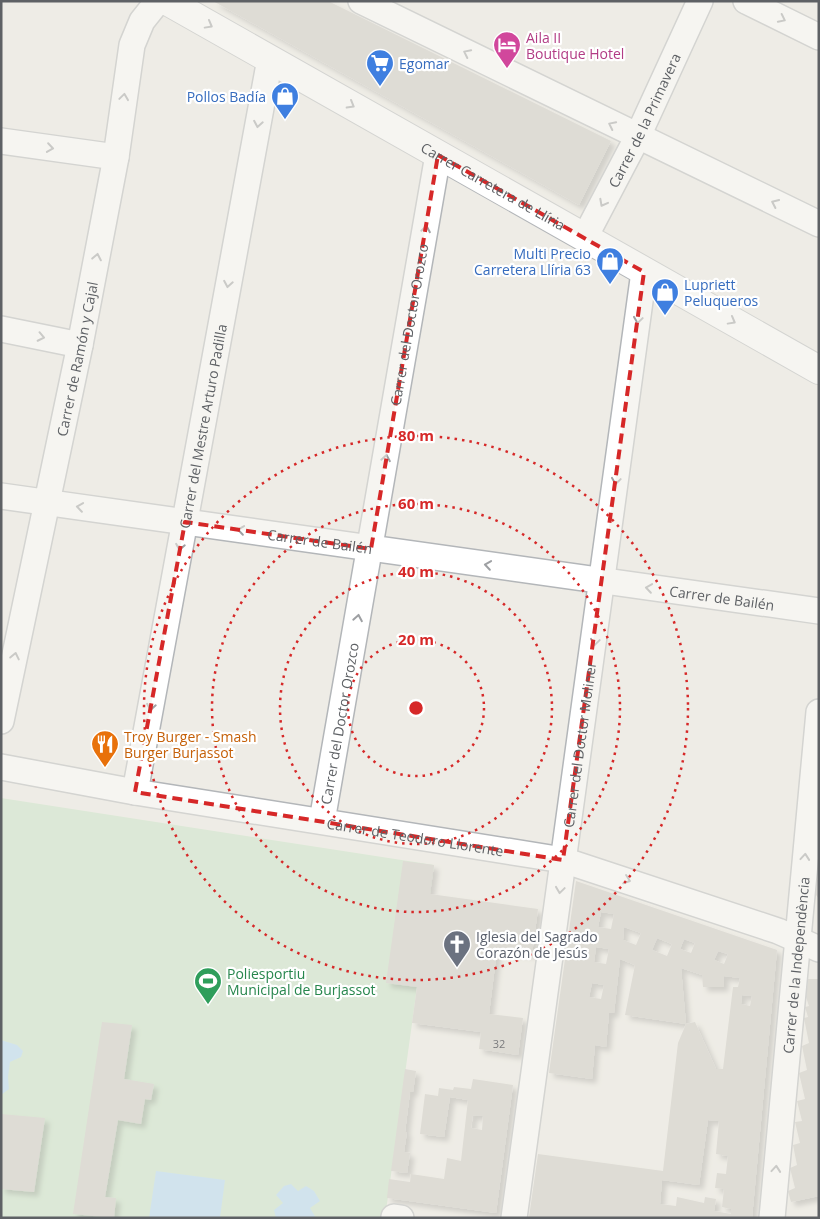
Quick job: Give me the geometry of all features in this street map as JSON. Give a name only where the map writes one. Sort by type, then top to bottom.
[{"type":"street","name":"Carrer de Ramón y Cajal","points":[[1,721],[80,345],[116,157],[132,45],[142,21],[158,1]]},
{"type":"street","name":"Carrer Carretera de Llíria","points":[[167,1],[819,370]]},
{"type":"street","points":[[361,1],[638,138],[819,224]]},
{"type":"street","name":"Carrer de la Primavera","points":[[585,238],[638,138],[700,1]]},
{"type":"street","points":[[746,1],[819,37]]},
{"type":"street","name":"Carrer del Mestre Arturo Padilla","points":[[135,792],[270,59]]},
{"type":"street","points":[[1,141],[116,157]]},
{"type":"street","name":"Carrer del Doctor Orozco","points":[[322,821],[371,549],[438,154]]},
{"type":"street","name":"Carrer del Doctor Moliner","points":[[514,1218],[644,272]]},
{"type":"street","points":[[1,328],[80,345]]},
{"type":"street","name":"Carrer de Bailén","points":[[1,496],[819,611]]},
{"type":"street","name":"Carrer de la Independència","points":[[772,1218],[808,945],[802,897],[819,712]]},
{"type":"street","name":"Carrer de Teodoro Llorente","points":[[1,767],[135,792],[563,860],[778,931],[808,945]]},
{"type":"street","points":[[802,897],[809,915],[819,926]]},
{"type":"highlighted area","points":[[438,155],[644,272],[563,860],[135,792],[185,522],[371,549]]},
{"type":"green space","name":"Poliesportiu Municipal de Burjassot","points":[[1,798],[434,865],[385,1218],[1,1218]]},
{"type":"water","points":[[1,1040],[17,1045],[23,1051],[21,1057],[10,1062],[9,1089],[1,1095]]},
{"type":"water","points":[[156,1171],[225,1180],[220,1218],[149,1218]]},
{"type":"water","points":[[291,1184],[298,1191],[306,1186],[314,1191],[320,1201],[310,1208],[316,1218],[276,1218],[274,1210],[283,1203],[276,1195],[284,1186]]},
{"type":"building","points":[[213,1],[328,1],[611,141],[579,205]]},
{"type":"building","name":"Iglesia del Sagrado Corazón de Jesús","points":[[403,861],[434,865],[430,894],[538,909],[532,954],[497,950],[489,1014],[523,1018],[518,1055],[479,1049],[481,1032],[412,1023],[417,987],[386,983]]},
{"type":"building","points":[[817,880],[819,880],[819,899],[816,895]]},
{"type":"building","points":[[576,881],[777,950],[752,1218],[529,1217],[538,1154],[663,1171],[678,1043],[686,1024],[625,1015],[635,965],[620,959],[614,1013],[609,1013],[606,1047],[595,1045],[592,1079],[549,1073]],"holes":[[[601,912],[614,914],[611,929],[598,927]],[[624,927],[641,933],[636,945],[623,940]],[[657,938],[672,944],[667,956],[652,950]],[[684,939],[695,943],[691,953],[680,949]],[[596,947],[609,949],[606,964],[594,962]],[[718,951],[728,954],[724,964],[714,960]],[[681,968],[702,975],[703,987],[724,987],[724,976],[740,978],[738,987],[733,987],[723,1069],[716,1069],[695,1022],[686,1024]],[[592,983],[604,985],[601,999],[589,997]],[[742,995],[752,996],[750,1006],[741,1004]],[[708,1120],[719,1121],[716,1154],[728,1156],[726,1174],[717,1173],[715,1188],[724,1189],[722,1207],[731,1209],[731,1214],[714,1211],[716,1199],[705,1197],[704,1203],[677,1197],[676,1206],[660,1204],[662,1180],[699,1185]]]},
{"type":"building","points":[[808,979],[819,979],[819,1196],[791,1202],[788,1191],[795,1188],[790,1168],[797,1165],[793,1145],[800,1143],[795,1122],[802,1121],[797,1101],[805,1099],[799,1073],[807,1070],[802,1046],[809,1043],[804,1018],[808,1017],[805,1007],[809,1006],[806,997]]},
{"type":"building","points":[[102,1022],[132,1025],[124,1079],[154,1084],[151,1100],[145,1099],[141,1124],[118,1120],[105,1197],[116,1198],[114,1218],[73,1214]]},
{"type":"building","points":[[405,1069],[416,1071],[413,1092],[410,1092],[405,1132],[407,1132],[404,1152],[410,1153],[407,1173],[391,1171]]},
{"type":"building","points":[[473,1079],[513,1085],[496,1213],[387,1198],[389,1179],[410,1182],[411,1174],[444,1179],[447,1158],[461,1161],[468,1100],[450,1097],[444,1137],[420,1134],[425,1094],[438,1096],[439,1088],[453,1090],[454,1087],[471,1089]],"holes":[[[473,1115],[483,1116],[482,1130],[471,1128]]]},
{"type":"building","points":[[1,1114],[45,1118],[34,1192],[1,1189]]},
{"type":"place","name":"Aila II Boutique Hotel","points":[[507,69]]},
{"type":"place","name":"Egomar","points":[[380,87]]},
{"type":"place","name":"Pollos Badía","points":[[285,120]]},
{"type":"place","name":"Multi Precio Carretera Llíria 63","points":[[610,285]]},
{"type":"place","name":"Lupriett Peluqueros","points":[[665,316]]},
{"type":"place","name":"Troy Burger - Smash Burger Burjassot","points":[[105,768]]},
{"type":"place","name":"Iglesia del Sagrado Corazón de Jesús","points":[[457,968]]},
{"type":"place","name":"Poliesportiu Municipal de Burjassot","points":[[208,1005]]}]
